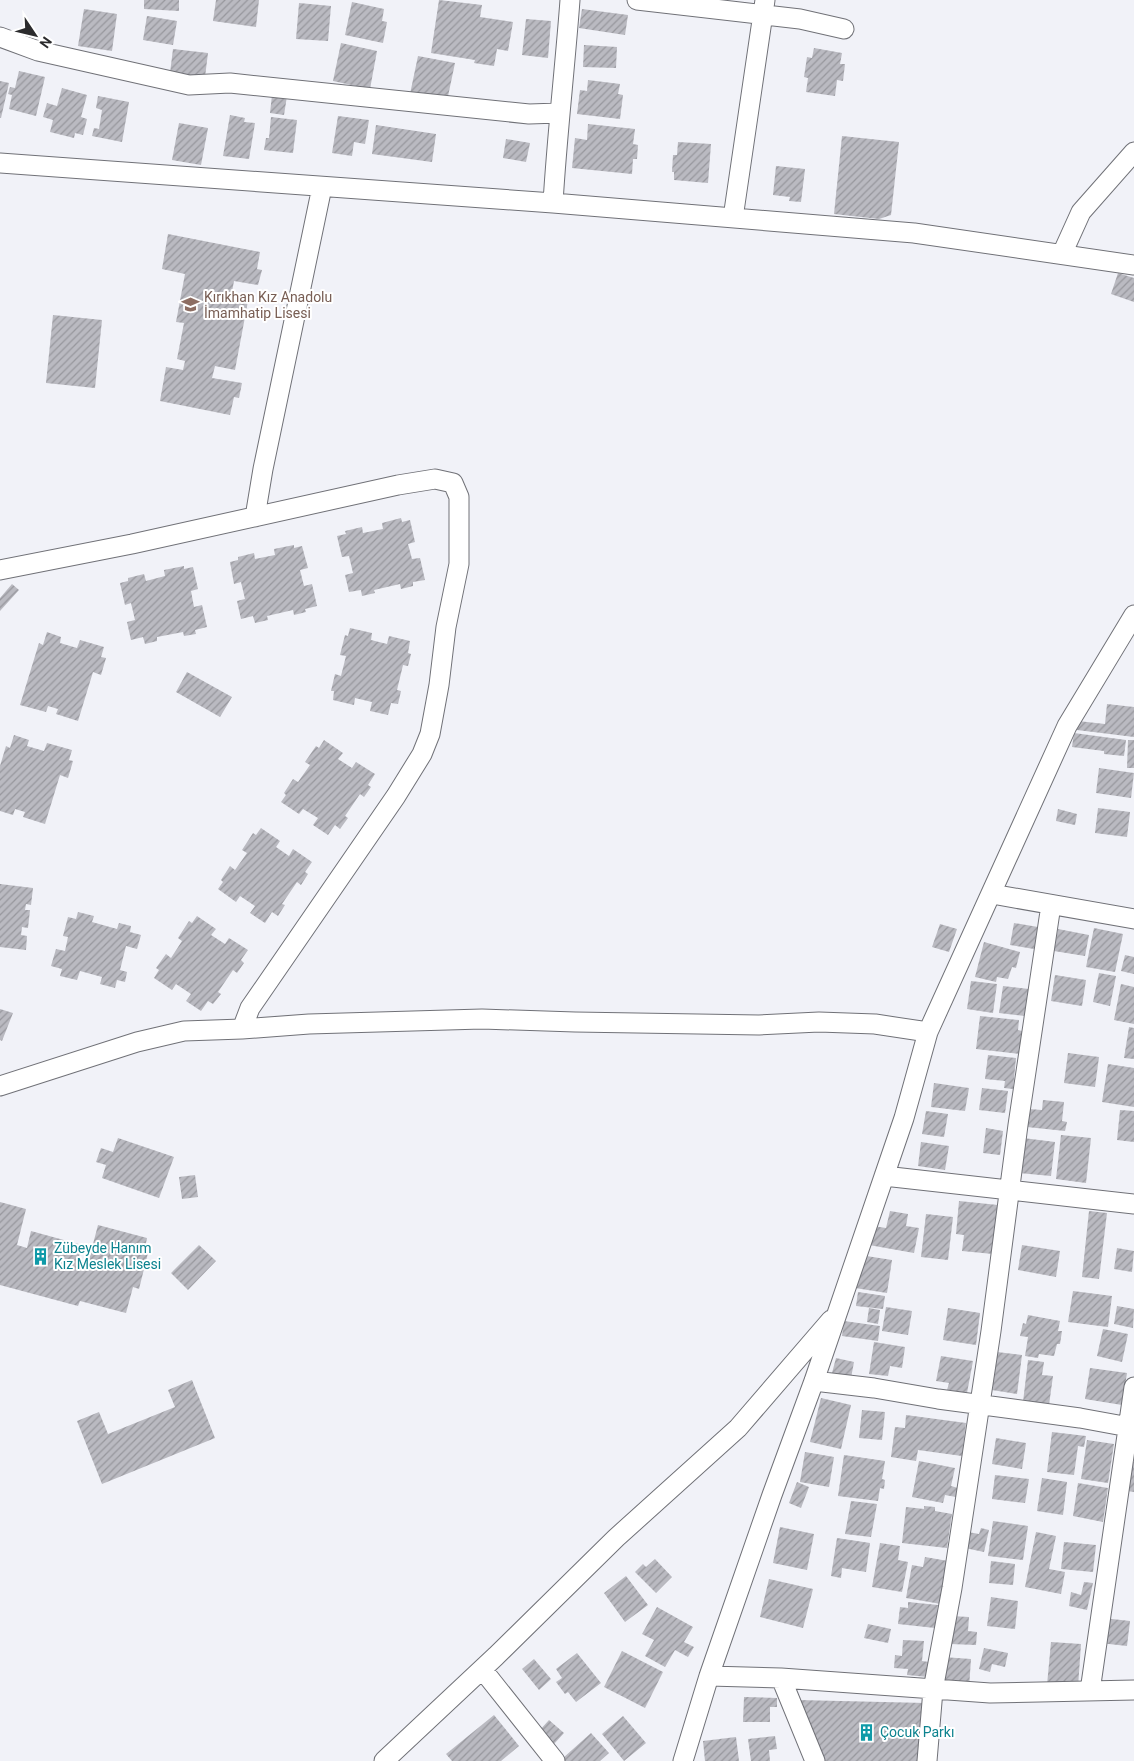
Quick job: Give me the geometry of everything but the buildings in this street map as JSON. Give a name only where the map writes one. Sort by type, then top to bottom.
[{"type":"street","points":[[553,203],[559,113],[563,90],[570,0]]},
{"type":"street","points":[[638,0],[764,7],[800,19],[844,29]]},
{"type":"street","points":[[733,218],[764,7]]},
{"type":"street","points":[[0,37],[38,51],[189,85],[230,83],[529,114],[559,113]]},
{"type":"street","points":[[1062,254],[1081,212],[1134,152]]},
{"type":"street","points":[[0,164],[553,203],[914,233],[1134,265]]},
{"type":"street","points":[[254,517],[262,469],[322,187]]},
{"type":"street","points":[[0,570],[132,544],[398,485],[435,479],[452,483],[459,497],[459,564],[446,628],[440,685],[430,734],[422,754],[396,796],[250,1008],[242,1029]]},
{"type":"street","points":[[683,1761],[709,1676],[814,1381],[904,1118],[928,1032],[1067,726],[1134,615]]},
{"type":"street","points":[[992,894],[1134,919]]},
{"type":"street","points":[[927,1761],[933,1690],[952,1588],[1052,905]]},
{"type":"street","points":[[0,1086],[137,1042],[184,1031],[309,1024],[482,1019],[759,1025],[819,1022],[876,1024],[928,1032]]},
{"type":"street","points":[[884,1176],[1134,1204]]},
{"type":"street","points":[[389,1759],[616,1538],[738,1428],[837,1312]]},
{"type":"street","points":[[814,1381],[874,1388],[1130,1427]]},
{"type":"street","points":[[1090,1691],[1130,1427],[1134,1388]]},
{"type":"street","points":[[482,1669],[555,1761]]},
{"type":"street","points":[[709,1676],[781,1678],[990,1693],[1134,1690]]},
{"type":"street","points":[[781,1678],[815,1761]]},
{"type":"place","name":"Kırıkhan Kız Anadolu İmamhatip Lisesi","points":[[190,305]]},
{"type":"place","name":"Zübeyde Hanım Kız Meslek Lisesi","points":[[40,1256]]},
{"type":"place","name":"Çocuk Parkı","points":[[866,1732]]}]
